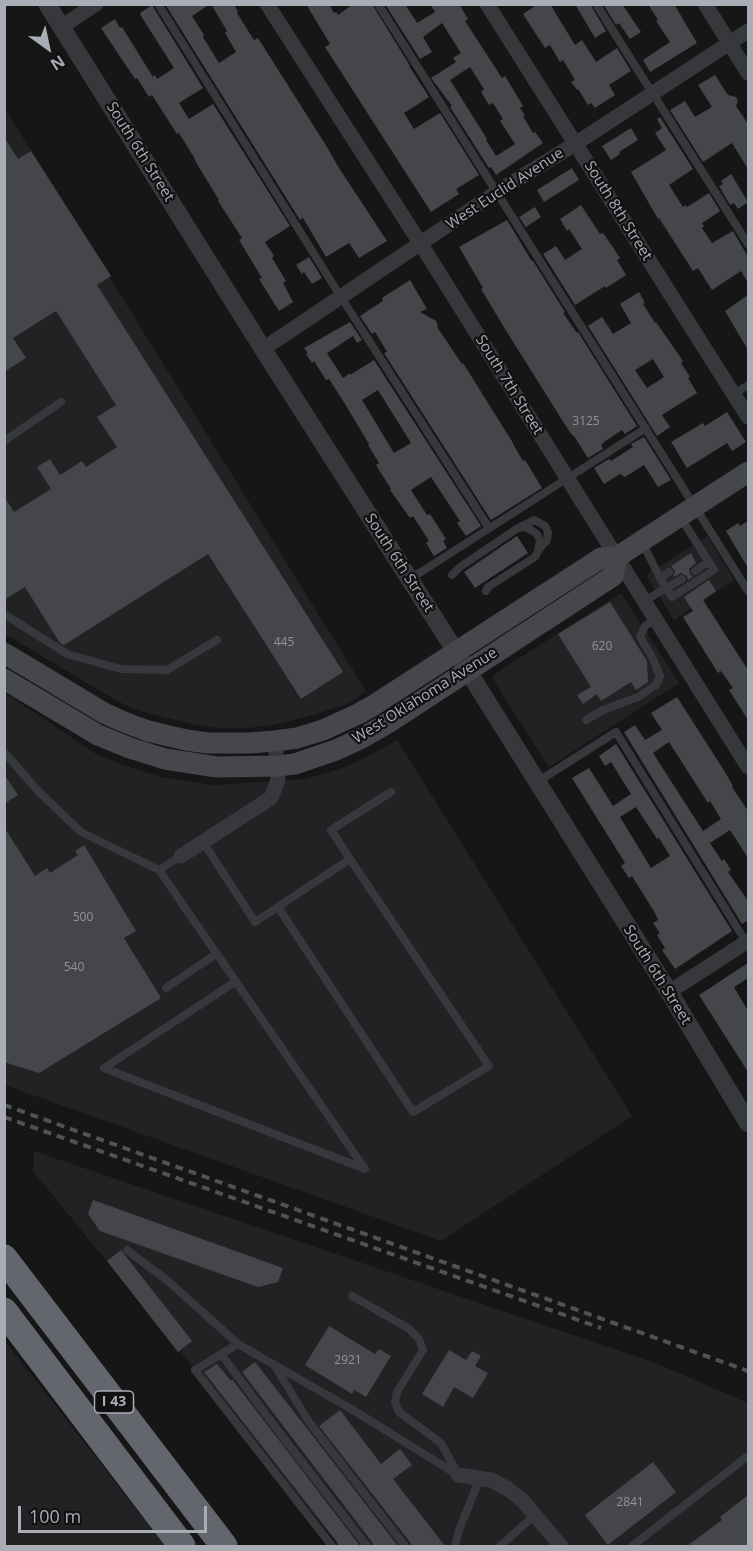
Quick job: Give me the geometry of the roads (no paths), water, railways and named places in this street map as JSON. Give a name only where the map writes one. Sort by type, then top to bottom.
[{"type":"highway","name":"I 43","points":[[4,1258],[224,1546]]},
{"type":"highway","name":"I 43","points":[[4,1311],[182,1546]]},
{"type":"main road","name":"West Oklahoma Avenue","points":[[4,652],[104,712],[148,731],[207,743],[249,743],[297,738],[324,730],[358,714],[601,558],[617,557],[748,472]]},
{"type":"main road","name":"West Oklahoma Avenue","points":[[4,679],[98,735],[165,759],[217,767],[296,764],[362,738],[388,723],[613,576],[617,557]]},
{"type":"street","name":"South 6th Street","points":[[47,4],[468,671],[669,992],[748,1123]]},
{"type":"street","points":[[61,27],[96,4]]},
{"type":"street","name":"South 7th Street","points":[[267,4],[420,243],[748,767]]},
{"type":"street","name":"South 8th Street","points":[[487,4],[748,417]]},
{"type":"street","points":[[705,4],[748,73]]},
{"type":"street","name":"West Euclid Avenue","points":[[263,349],[497,192],[748,31]]},
{"type":"street","points":[[181,856],[271,798],[278,780],[275,741]]},
{"type":"street","points":[[669,992],[748,943]]},
{"type":"street","points":[[459,1475],[492,1480],[508,1489],[536,1515],[561,1546]]},
{"type":"lane","points":[[158,4],[489,528]]},
{"type":"lane","points":[[378,4],[646,428],[688,511],[701,550],[714,570],[672,597],[642,541]]},
{"type":"lane","points":[[596,4],[748,244]]},
{"type":"lane","points":[[734,394],[748,385]]},
{"type":"lane","points":[[4,441],[61,402]]},
{"type":"lane","points":[[410,579],[646,428]]},
{"type":"lane","points":[[688,511],[748,591]]},
{"type":"lane","points":[[452,575],[460,567],[518,528],[526,527],[537,534],[540,541],[535,557],[488,586],[486,591]]},
{"type":"lane","points":[[693,556],[701,550]]},
{"type":"lane","points":[[695,571],[708,562]]},
{"type":"lane","points":[[660,578],[669,572]]},
{"type":"lane","points":[[644,601],[682,579]]},
{"type":"lane","points":[[4,614],[67,654],[121,669],[167,670],[217,640]]},
{"type":"lane","points":[[586,720],[603,710],[638,697],[656,685],[660,676],[640,637],[645,626],[656,620]]},
{"type":"lane","points":[[537,782],[616,732],[748,943]]},
{"type":"lane","points":[[4,752],[38,791],[81,832],[159,870],[365,1169],[104,1068],[235,982]]},
{"type":"lane","points":[[278,907],[413,1112],[489,1066],[332,830],[391,792]]},
{"type":"lane","points":[[203,842],[255,922],[350,859]]},
{"type":"lane","points":[[159,870],[181,856]]},
{"type":"lane","points":[[166,988],[216,954]]},
{"type":"lane","points":[[127,1250],[168,1281],[238,1344],[348,1407],[459,1475]]},
{"type":"lane","points":[[352,1296],[408,1328],[419,1339],[423,1350],[397,1392],[395,1403],[399,1412],[441,1443],[459,1475]]},
{"type":"lane","points":[[238,1344],[195,1370],[332,1546]]},
{"type":"lane","points":[[221,1354],[367,1546]]},
{"type":"lane","points":[[274,1365],[309,1422],[405,1546]]},
{"type":"lane","points":[[632,1546],[748,1456]]},
{"type":"lane","points":[[455,1546],[480,1477]]},
{"type":"lane","points":[[500,1546],[536,1515]]},
{"type":"railway","points":[[4,1105],[748,1371]]},
{"type":"railway","points":[[4,1117],[601,1328]]}]
